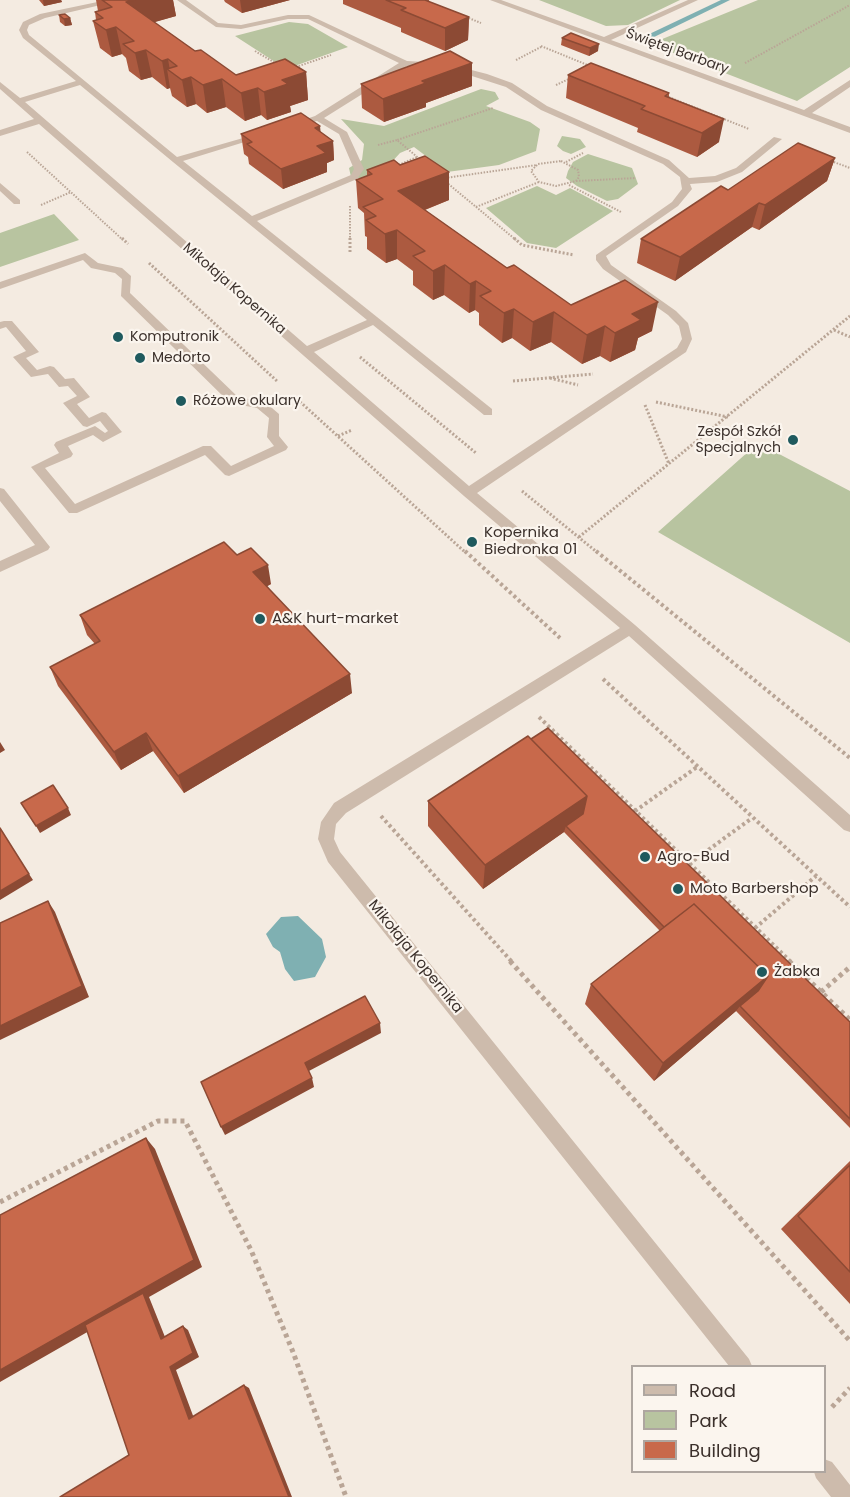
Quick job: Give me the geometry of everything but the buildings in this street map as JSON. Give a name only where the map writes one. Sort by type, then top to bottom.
[{"type":"street","points":[[118,0],[43,15],[26,24],[23,30],[26,36],[176,160],[488,412]]},
{"type":"street","points":[[181,0],[216,25],[241,27],[298,16],[319,21],[405,63],[460,69],[509,85],[543,108],[666,162],[685,178],[717,179],[739,170],[777,139]]},
{"type":"street","name":"Świętej Barbary","points":[[494,0],[850,130]]},
{"type":"street","points":[[606,40],[694,0]]},
{"type":"street","points":[[284,127],[318,118],[405,63]]},
{"type":"street","points":[[20,101],[82,82]]},
{"type":"street","points":[[806,113],[850,83]]},
{"type":"street","name":"Mikołaja Kopernika","points":[[0,85],[468,492],[630,629],[850,825]]},
{"type":"street","points":[[251,220],[354,177],[359,169],[343,132],[318,118]]},
{"type":"street","points":[[0,133],[41,120]]},
{"type":"street","points":[[176,160],[272,130]]},
{"type":"street","points":[[468,492],[682,350],[687,339],[684,325],[672,313],[604,264],[605,250],[675,204],[687,189],[685,178]]},
{"type":"street","points":[[0,186],[17,202]]},
{"type":"street","points":[[0,286],[85,256],[95,266],[118,270],[127,278],[125,294],[234,400],[261,405],[275,417],[273,437],[282,447],[229,472],[207,450],[73,510],[37,467],[67,454],[60,445],[95,430],[103,438],[116,432],[102,416],[87,423],[69,403],[84,397],[70,381],[63,384],[50,369],[35,375],[19,357],[33,352],[8,323],[0,326]]},
{"type":"street","points":[[306,351],[375,320]]},
{"type":"street","points":[[0,492],[43,547],[0,567]]},
{"type":"street","name":"Mikołaja Kopernika","points":[[630,629],[340,808],[329,822],[326,839],[334,857],[741,1365]]},
{"type":"street","points":[[826,1471],[845,1497]]},
{"type":"path","points":[[715,80],[850,5]]},
{"type":"path","points":[[466,17],[488,26]]},
{"type":"path","points":[[216,25],[278,65]]},
{"type":"path","points":[[531,43],[592,67],[582,72]]},
{"type":"path","points":[[286,71],[363,44]]},
{"type":"path","points":[[425,164],[398,140],[528,97],[571,78]]},
{"type":"path","points":[[664,95],[777,139]]},
{"type":"path","points":[[23,147],[135,251]]},
{"type":"path","points":[[395,166],[417,157]]},
{"type":"path","points":[[829,160],[850,168]]},
{"type":"path","points":[[576,181],[580,174],[569,163],[553,161],[442,179],[522,245],[604,264]]},
{"type":"path","points":[[537,165],[531,171],[539,182]]},
{"type":"path","points":[[476,207],[539,182],[556,186],[576,181],[685,178]]},
{"type":"path","points":[[568,184],[645,224]]},
{"type":"path","points":[[350,200],[350,254]]},
{"type":"path","points":[[142,257],[280,383]]},
{"type":"path","points":[[579,537],[850,316]]},
{"type":"path","points":[[834,330],[850,338]]},
{"type":"path","points":[[357,355],[482,458]]},
{"type":"path","points":[[513,381],[596,374]]},
{"type":"path","points":[[297,399],[561,639]]},
{"type":"path","points":[[643,399],[669,464]]},
{"type":"path","points":[[531,498],[850,758]]},
{"type":"path","points":[[596,672],[850,907]]},
{"type":"path","points":[[544,707],[535,713],[850,1020]]},
{"type":"path","points":[[635,811],[697,767]]},
{"type":"path","points":[[389,808],[380,815],[850,1341]]},
{"type":"path","points":[[689,864],[752,818]]},
{"type":"path","points":[[755,928],[816,876]]},
{"type":"path","points":[[821,992],[850,967]]},
{"type":"path","points":[[0,1202],[158,1121],[185,1121],[251,1250],[293,1352],[346,1497]]},
{"type":"path","points":[[832,1407],[850,1388]]},
{"type":"green space","points":[[539,0],[680,0],[628,25],[606,26]]},
{"type":"green space","points":[[758,0],[850,0],[850,67],[797,101],[650,44]]},
{"type":"green space","points":[[289,22],[308,24],[348,47],[286,69],[235,36]]},
{"type":"green space","points":[[481,89],[495,92],[499,99],[486,106],[530,122],[540,129],[536,151],[499,165],[447,172],[414,147],[400,153],[389,165],[367,179],[351,177],[349,168],[362,160],[364,144],[341,119],[384,126]]},
{"type":"green space","points":[[562,136],[580,139],[586,147],[571,154],[563,151],[557,146]]},
{"type":"green space","points":[[588,154],[632,168],[638,184],[618,199],[607,201],[577,186],[566,178],[568,171],[573,162]]},
{"type":"green space","points":[[537,186],[556,195],[570,188],[613,211],[556,248],[527,243],[486,208]]},
{"type":"green space","points":[[54,214],[79,240],[0,267],[0,233]]},
{"type":"green space","points":[[758,443],[850,491],[850,643],[658,532]]},
{"type":"water","points":[[298,916],[322,939],[326,957],[315,977],[294,981],[285,969],[280,952],[273,947],[266,934],[281,917]]},
{"type":"waterway","points":[[647,37],[727,0]]},
{"type":"place","name":"Komputronik","points":[[118,337]]},
{"type":"place","name":"Medorto","points":[[140,358]]},
{"type":"place","name":"Różowe okulary","points":[[181,401]]},
{"type":"place","name":"Zespół Szkół Specjalnych","points":[[793,440]]},
{"type":"place","name":"Kopernika Biedronka 01","points":[[472,542]]},
{"type":"place","name":"A&K hurt-market","points":[[260,619]]},
{"type":"place","name":"Agro-Bud","points":[[645,857]]},
{"type":"place","name":"Moto Barbershop","points":[[678,889]]},
{"type":"place","name":"Żabka","points":[[762,972]]}]
